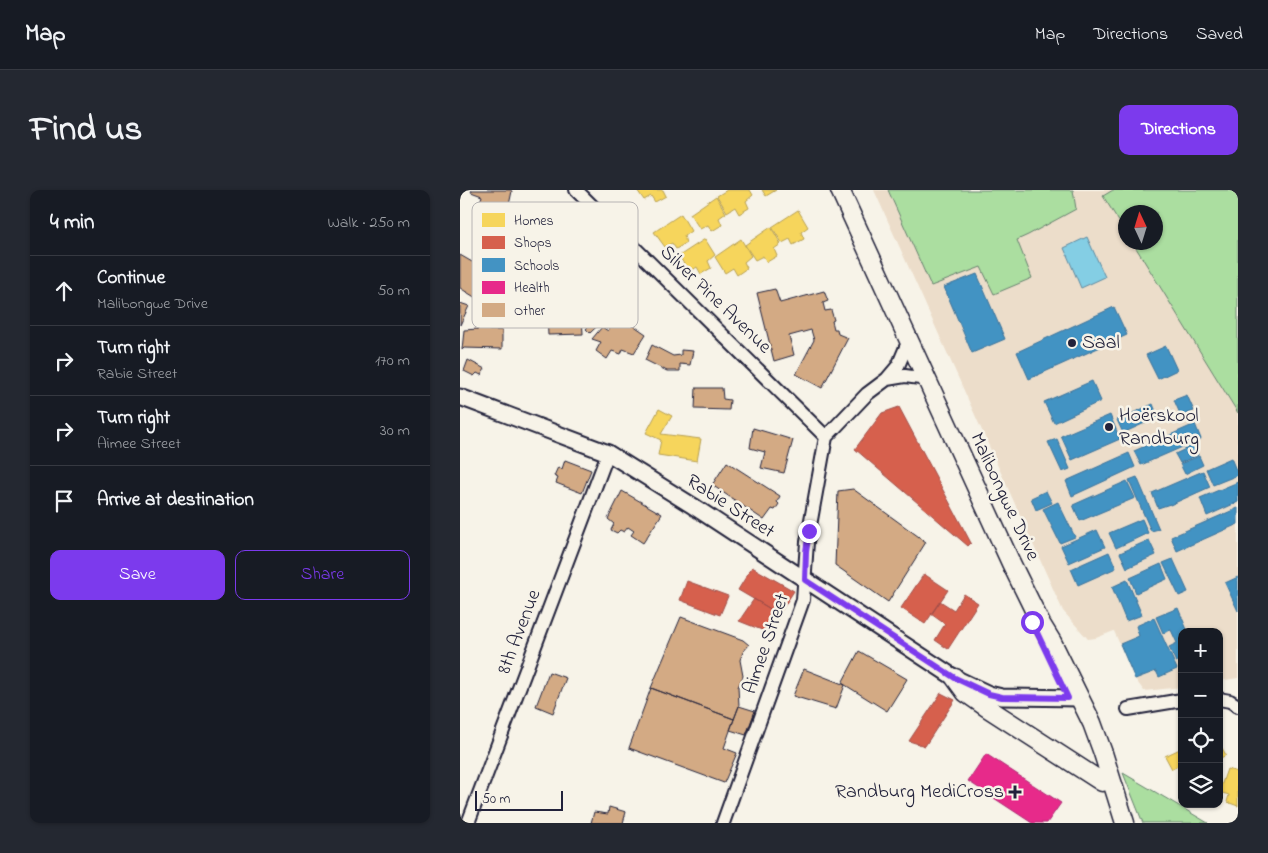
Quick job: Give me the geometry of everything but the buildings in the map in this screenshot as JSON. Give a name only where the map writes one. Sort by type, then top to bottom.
[{"type":"main road","name":"Malibongwe Drive","points":[[832,190],[906,347],[1026,611],[1103,753],[1125,823]]},
{"type":"main road","name":"Malibongwe Drive","points":[[840,190],[1074,698],[1102,782],[1113,823]]},
{"type":"main road","points":[[955,678],[966,693],[1102,782]]},
{"type":"street","name":"Silver Pine Avenue","points":[[576,190],[588,202]]},
{"type":"street","name":"Silver Pine Avenue","points":[[638,251],[826,437]]},
{"type":"street","points":[[826,437],[867,394],[887,379],[898,366],[906,347]]},
{"type":"street","points":[[887,379],[905,376],[920,378]]},
{"type":"street","name":"Rabie Street","points":[[460,397],[608,453],[693,506],[955,678],[989,694],[1002,697],[1074,698]]},
{"type":"street","name":"Aimee Street","points":[[723,823],[803,600],[806,547],[826,437]]},
{"type":"street","name":"8th Avenue","points":[[468,823],[608,453]]},
{"type":"street","points":[[1223,700],[1230,701],[1238,706]]},
{"type":"street","points":[[1128,709],[1178,701]]},
{"type":"shaded area","name":"Hoërskool Randburg","points":[[874,190],[1238,190],[1238,678],[1223,680],[1223,628],[1178,628],[1178,687],[1144,691],[1135,679],[1114,631],[1088,639],[1063,611]]},
{"type":"green space","points":[[888,190],[1073,190],[1076,209],[1017,240],[1032,278],[994,294],[981,267],[931,286]]},
{"type":"green space","points":[[1113,190],[1238,190],[1238,413],[1137,250],[1163,250],[1163,205],[1118,205],[1118,220],[1103,196]]},
{"type":"green space","points":[[1123,773],[1178,805],[1178,808],[1182,808],[1208,823],[1143,823]]},
{"type":"water","points":[[1087,237],[1105,277],[1081,288],[1064,248]]},
{"type":"place","name":"Saal","points":[[1072,343]]},
{"type":"place","name":"Hoërskool Randburg","points":[[1109,427]]},
{"type":"place","name":"Randburg MediCross","points":[[1015,792]]},
{"type":"route","points":[[809,531],[805,580],[944,671],[989,694],[1002,697],[1068,698],[1032,622]]}]
